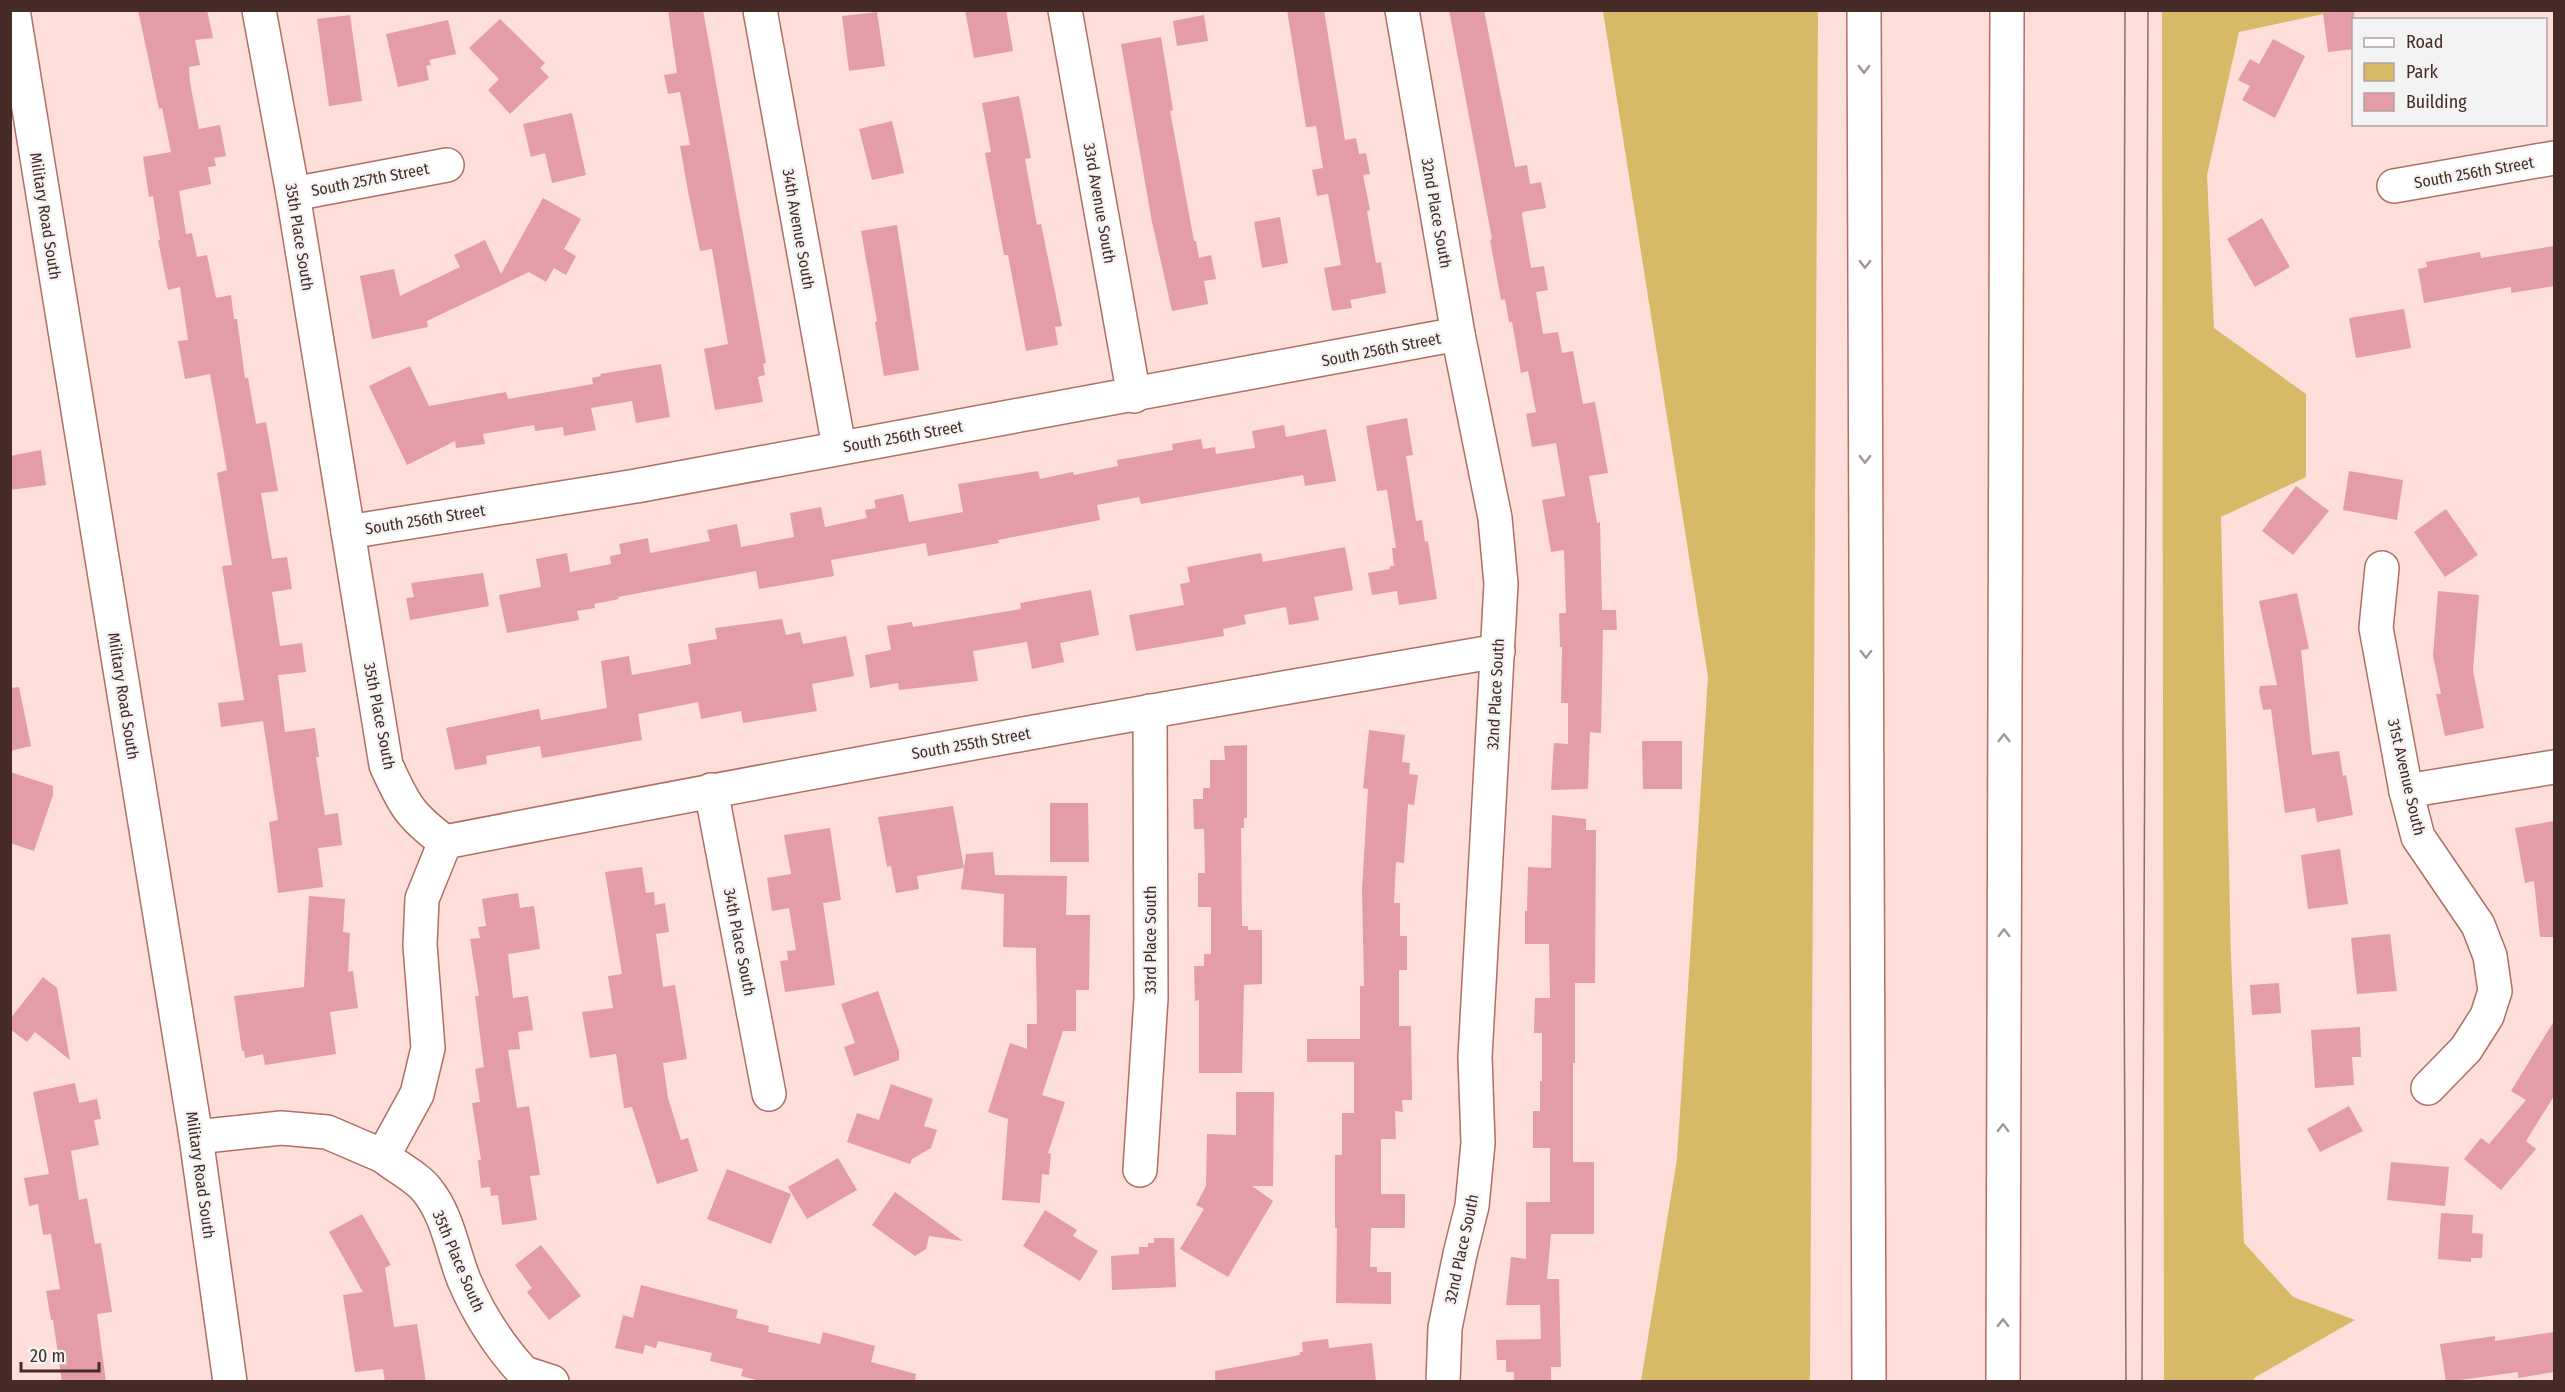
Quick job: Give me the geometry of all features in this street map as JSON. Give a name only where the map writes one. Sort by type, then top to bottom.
[{"type":"main road","name":"Military Road South","points":[[13,10],[196,1137],[230,1382]]},
{"type":"main road","name":"35th Place South","points":[[259,10],[293,194],[386,765],[400,797],[417,821],[445,842]]},
{"type":"main road","name":"34th Avenue South","points":[[760,10],[838,447]]},
{"type":"main road","name":"33rd Avenue South","points":[[1065,10],[1134,396]]},
{"type":"main road","name":"32nd Place South","points":[[1402,10],[1458,334],[1495,518],[1501,584],[1475,1057],[1478,1143],[1472,1206],[1445,1328],[1443,1382]]},
{"type":"main road","points":[[1864,10],[1869,1382]]},
{"type":"main road","points":[[2003,1382],[2007,10]]},
{"type":"main road","name":"South 256th Street","points":[[2394,186],[2554,158]]},
{"type":"main road","name":"South 257th Street","points":[[293,194],[447,165]]},
{"type":"main road","name":"South 256th Street","points":[[348,532],[636,486],[838,447],[1134,396],[1458,334]]},
{"type":"main road","name":"31st Avenue South","points":[[2382,568],[2376,628],[2406,791],[2418,837],[2478,925],[2490,956],[2495,991],[2487,1016],[2466,1049],[2428,1088]]},
{"type":"main road","name":"South 255th Street","points":[[445,842],[711,790],[1498,651]]},
{"type":"main road","name":"33rd Place South","points":[[1140,1170],[1151,998],[1150,711]]},
{"type":"main road","points":[[2406,791],[2554,767]]},
{"type":"main road","name":"34th Place South","points":[[711,790],[769,1094]]},
{"type":"main road","points":[[383,1156],[417,1094],[428,1048],[420,945],[422,899],[445,842]]},
{"type":"main road","name":"35th Place South","points":[[196,1137],[281,1128],[327,1132],[383,1156],[427,1189],[447,1228],[464,1278],[483,1318],[501,1347],[532,1379]]},
{"type":"green space","points":[[1603,11],[1818,11],[1810,1381],[1641,1381],[1677,1159],[1708,677]]},
{"type":"green space","points":[[2162,11],[2337,11],[2239,32],[2207,175],[2214,328],[2306,394],[2306,477],[2221,517],[2231,958],[2244,1243],[2293,1297],[2355,1320],[2254,1378],[2254,1381],[2164,1381]]},
{"type":"building","points":[[138,10],[207,10],[213,38],[195,40],[200,65],[189,67],[190,83],[199,129],[220,125],[226,156],[214,158],[216,166],[208,167],[211,184],[179,191],[186,234],[192,233],[197,257],[207,255],[216,298],[231,295],[234,319],[237,319],[245,378],[248,378],[256,424],[266,422],[278,491],[261,493],[272,559],[287,557],[292,589],[272,592],[280,646],[302,643],[306,672],[278,675],[285,732],[315,728],[319,757],[316,757],[325,815],[338,813],[342,845],[318,848],[323,887],[278,893],[269,822],[278,820],[263,721],[221,727],[218,703],[244,700],[222,566],[232,565],[217,473],[227,470],[210,374],[185,379],[178,341],[188,340],[180,287],[168,290],[158,240],[160,240],[153,196],[149,197],[143,157],[171,152],[162,108],[159,109]]},
{"type":"building","points":[[668,10],[703,10],[766,363],[763,364],[765,375],[758,377],[763,402],[715,410],[704,349],[728,344],[712,249],[700,251],[688,191],[680,146],[690,145],[680,92],[668,94],[664,75],[677,73]]},
{"type":"building","points":[[965,10],[1006,10],[1013,51],[974,58]]},
{"type":"building","points":[[1287,10],[1324,10],[1345,140],[1356,138],[1359,154],[1366,153],[1370,174],[1363,175],[1370,210],[1367,211],[1376,263],[1381,262],[1386,293],[1350,300],[1352,308],[1332,311],[1324,268],[1341,265],[1328,194],[1317,196],[1312,170],[1323,168],[1316,126],[1306,127]]},
{"type":"building","points":[[1449,10],[1484,10],[1515,167],[1527,165],[1530,184],[1541,182],[1546,208],[1523,212],[1522,215],[1531,268],[1544,266],[1548,290],[1536,292],[1543,334],[1558,332],[1562,353],[1573,351],[1583,404],[1595,402],[1608,473],[1589,476],[1597,523],[1600,522],[1602,610],[1616,610],[1617,630],[1603,630],[1601,733],[1590,732],[1588,789],[1551,790],[1554,743],[1568,744],[1568,703],[1561,703],[1562,647],[1560,647],[1559,613],[1566,613],[1564,550],[1551,552],[1542,500],[1565,496],[1556,443],[1532,447],[1526,414],[1536,412],[1528,371],[1521,373],[1512,322],[1509,322],[1505,299],[1501,300],[1490,240],[1492,239]]},
{"type":"building","points":[[2354,10],[2352,49],[2328,52],[2323,13]]},
{"type":"building","points":[[877,12],[885,66],[849,71],[842,16]]},
{"type":"building","points":[[350,15],[362,101],[329,106],[317,19]]},
{"type":"building","points":[[1204,15],[1208,41],[1177,46],[1173,21]]},
{"type":"building","points":[[500,19],[545,63],[540,68],[549,77],[510,114],[488,90],[499,79],[469,48]]},
{"type":"building","points":[[448,20],[456,54],[429,60],[431,65],[426,66],[429,80],[398,87],[386,34]]},
{"type":"building","points":[[1161,37],[1173,110],[1170,111],[1194,241],[1196,241],[1199,258],[1211,255],[1216,279],[1204,281],[1208,304],[1172,311],[1152,222],[1121,44]]},
{"type":"building","points":[[2273,39],[2305,56],[2275,118],[2242,100],[2250,86],[2238,80],[2250,59],[2259,64]]},
{"type":"building","points":[[1019,96],[1031,158],[1025,159],[1037,225],[1041,224],[1062,326],[1055,327],[1058,345],[1026,351],[1008,255],[1004,255],[985,153],[991,152],[982,103]]},
{"type":"building","points":[[572,113],[586,175],[552,183],[545,153],[531,157],[523,124]]},
{"type":"building","points":[[892,121],[904,173],[872,180],[859,129]]},
{"type":"building","points":[[543,198],[581,219],[564,249],[576,256],[566,275],[554,268],[546,282],[529,272],[427,321],[428,327],[372,339],[360,276],[394,269],[400,296],[460,267],[454,255],[485,240],[501,274]]},
{"type":"building","points":[[1280,217],[1288,263],[1262,268],[1254,222]]},
{"type":"building","points":[[2262,218],[2290,267],[2255,287],[2227,239]]},
{"type":"building","points":[[897,225],[919,370],[884,376],[861,231]]},
{"type":"building","points":[[2554,246],[2554,286],[2511,293],[2511,287],[2424,303],[2418,269],[2427,267],[2426,262],[2480,252],[2481,258]]},
{"type":"building","points":[[2404,309],[2411,348],[2356,358],[2349,318]]},
{"type":"building","points":[[661,364],[670,417],[636,423],[632,401],[591,408],[596,430],[564,436],[563,427],[535,431],[534,425],[483,434],[485,444],[456,448],[455,441],[407,465],[369,386],[410,366],[429,406],[506,392],[508,399],[593,384],[592,378],[601,376],[600,374]]},
{"type":"building","points":[[1407,418],[1413,455],[1406,456],[1416,521],[1422,520],[1425,542],[1428,541],[1437,599],[1399,605],[1397,591],[1372,595],[1368,573],[1390,569],[1390,566],[1394,566],[1392,548],[1396,548],[1387,490],[1377,491],[1366,426]]},
{"type":"building","points":[[1284,425],[1286,437],[1326,429],[1336,481],[1305,486],[1303,475],[1141,504],[1139,497],[1097,505],[1100,520],[998,540],[999,543],[928,556],[926,543],[831,560],[834,576],[759,589],[756,571],[618,597],[619,599],[594,604],[595,608],[577,611],[579,620],[507,633],[499,595],[541,587],[536,559],[567,553],[570,572],[611,564],[610,556],[621,554],[619,544],[648,538],[650,553],[710,541],[707,530],[737,524],[741,547],[794,537],[790,513],[821,507],[825,527],[867,518],[865,510],[876,508],[874,500],[903,494],[909,522],[963,512],[958,484],[1038,471],[1040,479],[1073,472],[1074,475],[1118,466],[1117,460],[1173,450],[1172,444],[1201,439],[1203,449],[1215,447],[1216,454],[1255,448],[1252,431]]},
{"type":"building","points":[[41,450],[46,485],[10,490],[10,456]]},
{"type":"building","points":[[2349,471],[2403,480],[2397,520],[2343,510]]},
{"type":"building","points":[[2296,486],[2329,511],[2293,555],[2262,531]]},
{"type":"building","points":[[2446,509],[2478,555],[2445,577],[2414,532]]},
{"type":"building","points":[[1345,547],[1353,590],[1314,597],[1319,620],[1289,625],[1286,607],[1244,615],[1246,624],[1223,629],[1224,636],[1136,651],[1129,615],[1184,605],[1180,584],[1190,582],[1187,567],[1261,553],[1263,562]]},
{"type":"building","points":[[483,573],[489,606],[410,620],[406,598],[414,597],[411,583]]},
{"type":"building","points":[[1091,590],[1099,635],[1060,643],[1064,662],[1032,669],[1027,642],[973,651],[978,681],[899,690],[898,683],[870,688],[865,655],[891,650],[887,626],[912,622],[913,627],[1021,609],[1020,603]]},
{"type":"building","points":[[2438,591],[2479,595],[2473,670],[2484,728],[2445,736],[2436,694],[2441,694],[2433,656]]},
{"type":"building","points":[[2297,593],[2309,649],[2301,650],[2312,755],[2339,751],[2353,815],[2317,822],[2315,808],[2285,813],[2271,709],[2263,710],[2259,691],[2260,686],[2277,685],[2259,601]]},
{"type":"building","points":[[782,619],[786,635],[800,632],[803,644],[846,636],[854,676],[812,684],[817,711],[743,723],[741,711],[701,719],[698,702],[638,714],[642,740],[542,758],[540,746],[486,756],[487,764],[455,770],[446,728],[539,709],[541,720],[607,708],[601,661],[629,656],[632,675],[691,664],[688,644],[717,639],[715,628]]},
{"type":"building","points":[[19,687],[31,746],[10,751],[10,688]]},
{"type":"building","points":[[1369,730],[1405,735],[1402,762],[1410,763],[1409,774],[1418,775],[1414,805],[1408,804],[1404,863],[1396,862],[1394,903],[1400,903],[1400,936],[1407,936],[1407,970],[1399,970],[1399,1026],[1411,1026],[1412,1100],[1402,1100],[1403,1112],[1395,1111],[1396,1139],[1381,1139],[1381,1194],[1405,1194],[1405,1228],[1371,1228],[1370,1267],[1377,1267],[1377,1272],[1391,1272],[1391,1304],[1336,1303],[1335,1155],[1342,1155],[1342,1113],[1354,1113],[1354,1062],[1307,1062],[1307,1039],[1360,1039],[1360,986],[1364,986],[1362,889],[1368,789],[1363,788]]},
{"type":"building","points":[[1642,741],[1682,741],[1682,789],[1643,789]]},
{"type":"building","points":[[1247,745],[1247,818],[1244,818],[1244,828],[1241,828],[1242,926],[1248,926],[1248,930],[1262,930],[1262,984],[1244,985],[1242,1073],[1199,1073],[1199,1000],[1195,1001],[1194,966],[1204,966],[1204,954],[1211,954],[1211,907],[1198,907],[1198,873],[1205,873],[1204,829],[1194,829],[1193,799],[1203,799],[1203,788],[1210,788],[1210,760],[1225,760],[1224,746]]},
{"type":"building","points":[[10,772],[53,786],[53,795],[34,851],[10,843]]},
{"type":"building","points":[[1050,803],[1088,803],[1089,862],[1050,862]]},
{"type":"building","points":[[953,806],[964,868],[917,876],[919,889],[896,893],[891,866],[887,867],[878,817]]},
{"type":"building","points":[[1552,815],[1586,819],[1586,830],[1596,830],[1595,983],[1575,983],[1575,1063],[1573,1063],[1573,1162],[1594,1162],[1594,1234],[1551,1234],[1547,1279],[1559,1279],[1561,1367],[1551,1367],[1551,1382],[1514,1382],[1514,1372],[1506,1372],[1506,1360],[1497,1360],[1496,1340],[1541,1339],[1540,1305],[1506,1305],[1511,1257],[1526,1259],[1526,1202],[1550,1202],[1550,1148],[1533,1148],[1533,1111],[1540,1111],[1540,1081],[1542,1081],[1542,1033],[1534,1033],[1535,998],[1550,998],[1549,944],[1525,944],[1525,911],[1527,911],[1528,867],[1551,868]]},
{"type":"building","points":[[2554,821],[2554,937],[2540,937],[2534,881],[2525,883],[2515,828]]},
{"type":"building","points":[[830,828],[841,900],[823,903],[835,985],[785,992],[780,961],[788,960],[787,951],[796,950],[789,908],[772,911],[767,878],[791,874],[784,835]]},
{"type":"building","points":[[2340,849],[2348,904],[2308,909],[2301,855]]},
{"type":"building","points":[[993,852],[995,875],[1067,876],[1066,915],[1090,915],[1089,990],[1076,990],[1076,1031],[1063,1031],[1042,1095],[1065,1102],[1048,1153],[1051,1154],[1049,1175],[1042,1174],[1040,1203],[1002,1200],[1008,1119],[988,1112],[1010,1043],[1027,1049],[1027,1024],[1037,1024],[1036,948],[1003,947],[1004,894],[961,889],[966,854]]},
{"type":"building","points":[[642,867],[646,893],[654,892],[655,905],[665,903],[669,932],[656,934],[663,987],[675,985],[687,1059],[663,1063],[668,1098],[681,1140],[688,1138],[698,1171],[657,1184],[632,1107],[624,1108],[616,1054],[590,1058],[582,1012],[613,1008],[608,976],[622,974],[605,872]]},
{"type":"building","points":[[518,893],[520,908],[534,906],[540,949],[508,954],[513,998],[528,996],[533,1030],[518,1032],[520,1049],[508,1050],[517,1108],[529,1106],[540,1175],[530,1176],[537,1220],[502,1225],[498,1195],[491,1196],[490,1187],[481,1188],[478,1160],[481,1160],[472,1103],[480,1102],[475,1069],[484,1067],[475,996],[479,996],[470,939],[480,938],[478,927],[486,926],[482,899]]},
{"type":"building","points":[[309,896],[345,899],[343,932],[350,933],[348,972],[353,971],[358,1008],[330,1012],[336,1054],[265,1065],[263,1054],[245,1058],[234,996],[304,987]]},
{"type":"building","points":[[2390,934],[2397,991],[2357,994],[2351,938]]},
{"type":"building","points":[[43,977],[57,988],[70,1060],[35,1032],[27,1042],[10,1029],[10,1019]]},
{"type":"building","points":[[2279,983],[2281,1013],[2252,1015],[2250,985]]},
{"type":"building","points":[[878,991],[899,1051],[899,1060],[854,1076],[844,1047],[855,1043],[841,1004]]},
{"type":"building","points":[[2554,1021],[2554,1096],[2526,1141],[2536,1149],[2501,1190],[2464,1159],[2481,1138],[2489,1144],[2526,1100],[2511,1091]]},
{"type":"building","points":[[2360,1027],[2361,1057],[2352,1057],[2354,1085],[2315,1088],[2311,1030]]},
{"type":"building","points":[[75,1083],[79,1103],[97,1099],[101,1119],[94,1120],[99,1145],[71,1151],[79,1200],[87,1198],[95,1244],[101,1243],[112,1312],[97,1314],[106,1382],[62,1382],[53,1320],[51,1320],[46,1291],[60,1289],[51,1234],[43,1235],[38,1204],[29,1206],[24,1178],[49,1174],[33,1092]]},
{"type":"building","points":[[891,1084],[933,1099],[924,1126],[937,1130],[931,1148],[912,1159],[910,1164],[847,1142],[857,1113],[879,1120]]},
{"type":"building","points":[[1236,1092],[1274,1092],[1273,1186],[1252,1186],[1273,1201],[1228,1277],[1180,1249],[1204,1209],[1196,1205],[1206,1186],[1207,1134],[1236,1135]]},
{"type":"building","points":[[2349,1106],[2363,1131],[2320,1152],[2307,1129]]},
{"type":"building","points":[[838,1158],[857,1190],[807,1219],[788,1187]]},
{"type":"building","points":[[2391,1162],[2449,1167],[2445,1206],[2387,1200]]},
{"type":"building","points":[[727,1169],[791,1194],[771,1244],[707,1219]]},
{"type":"building","points":[[895,1192],[963,1241],[929,1236],[926,1249],[915,1256],[872,1225]]},
{"type":"building","points":[[1045,1210],[1077,1230],[1073,1236],[1098,1251],[1080,1281],[1023,1246]]},
{"type":"building","points":[[2441,1213],[2473,1215],[2472,1233],[2483,1234],[2482,1258],[2471,1258],[2471,1262],[2438,1259]]},
{"type":"building","points":[[362,1214],[391,1265],[385,1268],[394,1327],[417,1324],[426,1382],[385,1382],[383,1369],[355,1372],[343,1295],[363,1292],[329,1232]]},
{"type":"building","points":[[1154,1238],[1174,1238],[1176,1287],[1112,1290],[1111,1256],[1139,1254],[1139,1247],[1148,1247],[1148,1243],[1154,1243]]},
{"type":"building","points":[[541,1245],[581,1296],[549,1320],[527,1292],[532,1288],[515,1265]]},
{"type":"building","points":[[641,1285],[738,1310],[736,1318],[769,1326],[768,1332],[820,1344],[823,1332],[875,1346],[871,1362],[916,1374],[915,1382],[764,1382],[741,1376],[743,1369],[710,1361],[712,1353],[658,1341],[656,1348],[645,1345],[643,1354],[615,1348],[623,1315],[633,1318]]},
{"type":"building","points":[[2554,1332],[2554,1372],[2518,1378],[2518,1372],[2446,1382],[2440,1344],[2495,1336],[2495,1341]]},
{"type":"building","points":[[1328,1339],[1329,1348],[1372,1343],[1376,1382],[1215,1382],[1215,1371],[1300,1355],[1300,1352],[1303,1352],[1302,1342]]},
{"type":"tram line","points":[[2125,10],[2123,742],[2126,1382]]},
{"type":"tram line","points":[[2142,1382],[2148,10]]}]
